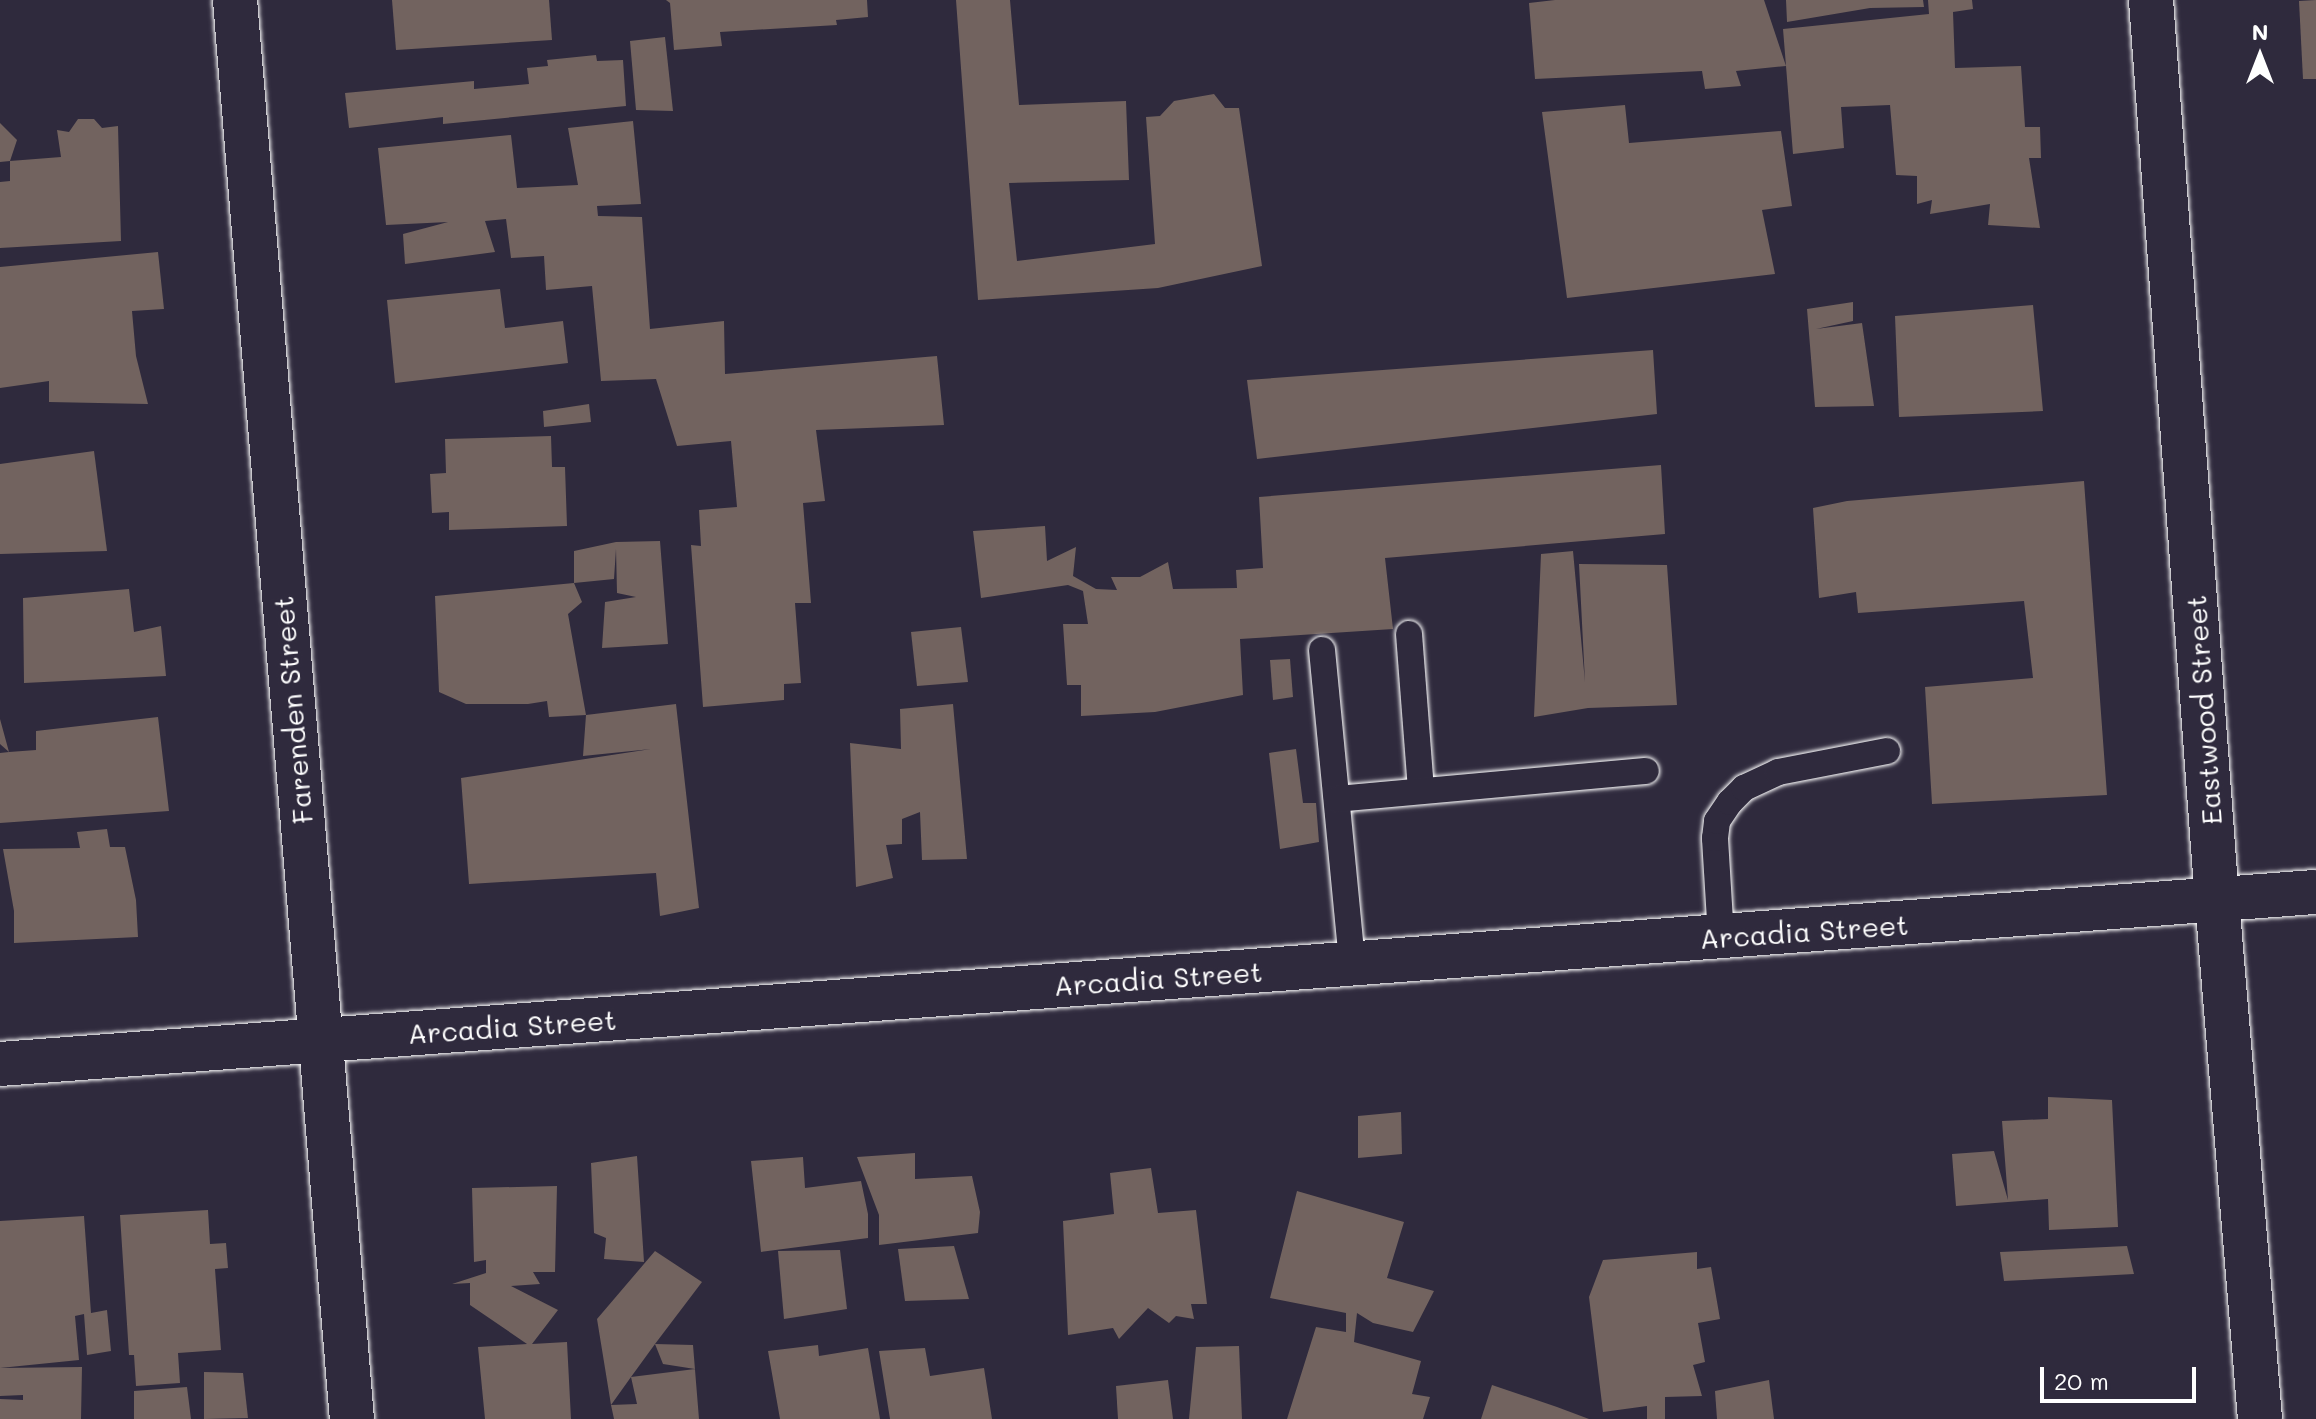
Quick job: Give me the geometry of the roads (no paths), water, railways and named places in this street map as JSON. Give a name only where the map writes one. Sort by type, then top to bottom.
[{"type":"street","name":"Farenden Street","points":[[235,0],[352,1419]]},
{"type":"street","name":"Eastwood Street","points":[[2151,0],[2217,900],[2260,1419]]},
{"type":"street","name":"Arcadia Street","points":[[0,1064],[2316,892]]},
{"type":"lane","points":[[1409,634],[1421,790]]},
{"type":"lane","points":[[1322,650],[1352,964]]},
{"type":"lane","points":[[1721,937],[1715,838],[1717,821],[1730,802],[1744,788],[1778,772],[1887,751]]},
{"type":"lane","points":[[1337,799],[1646,771]]}]
